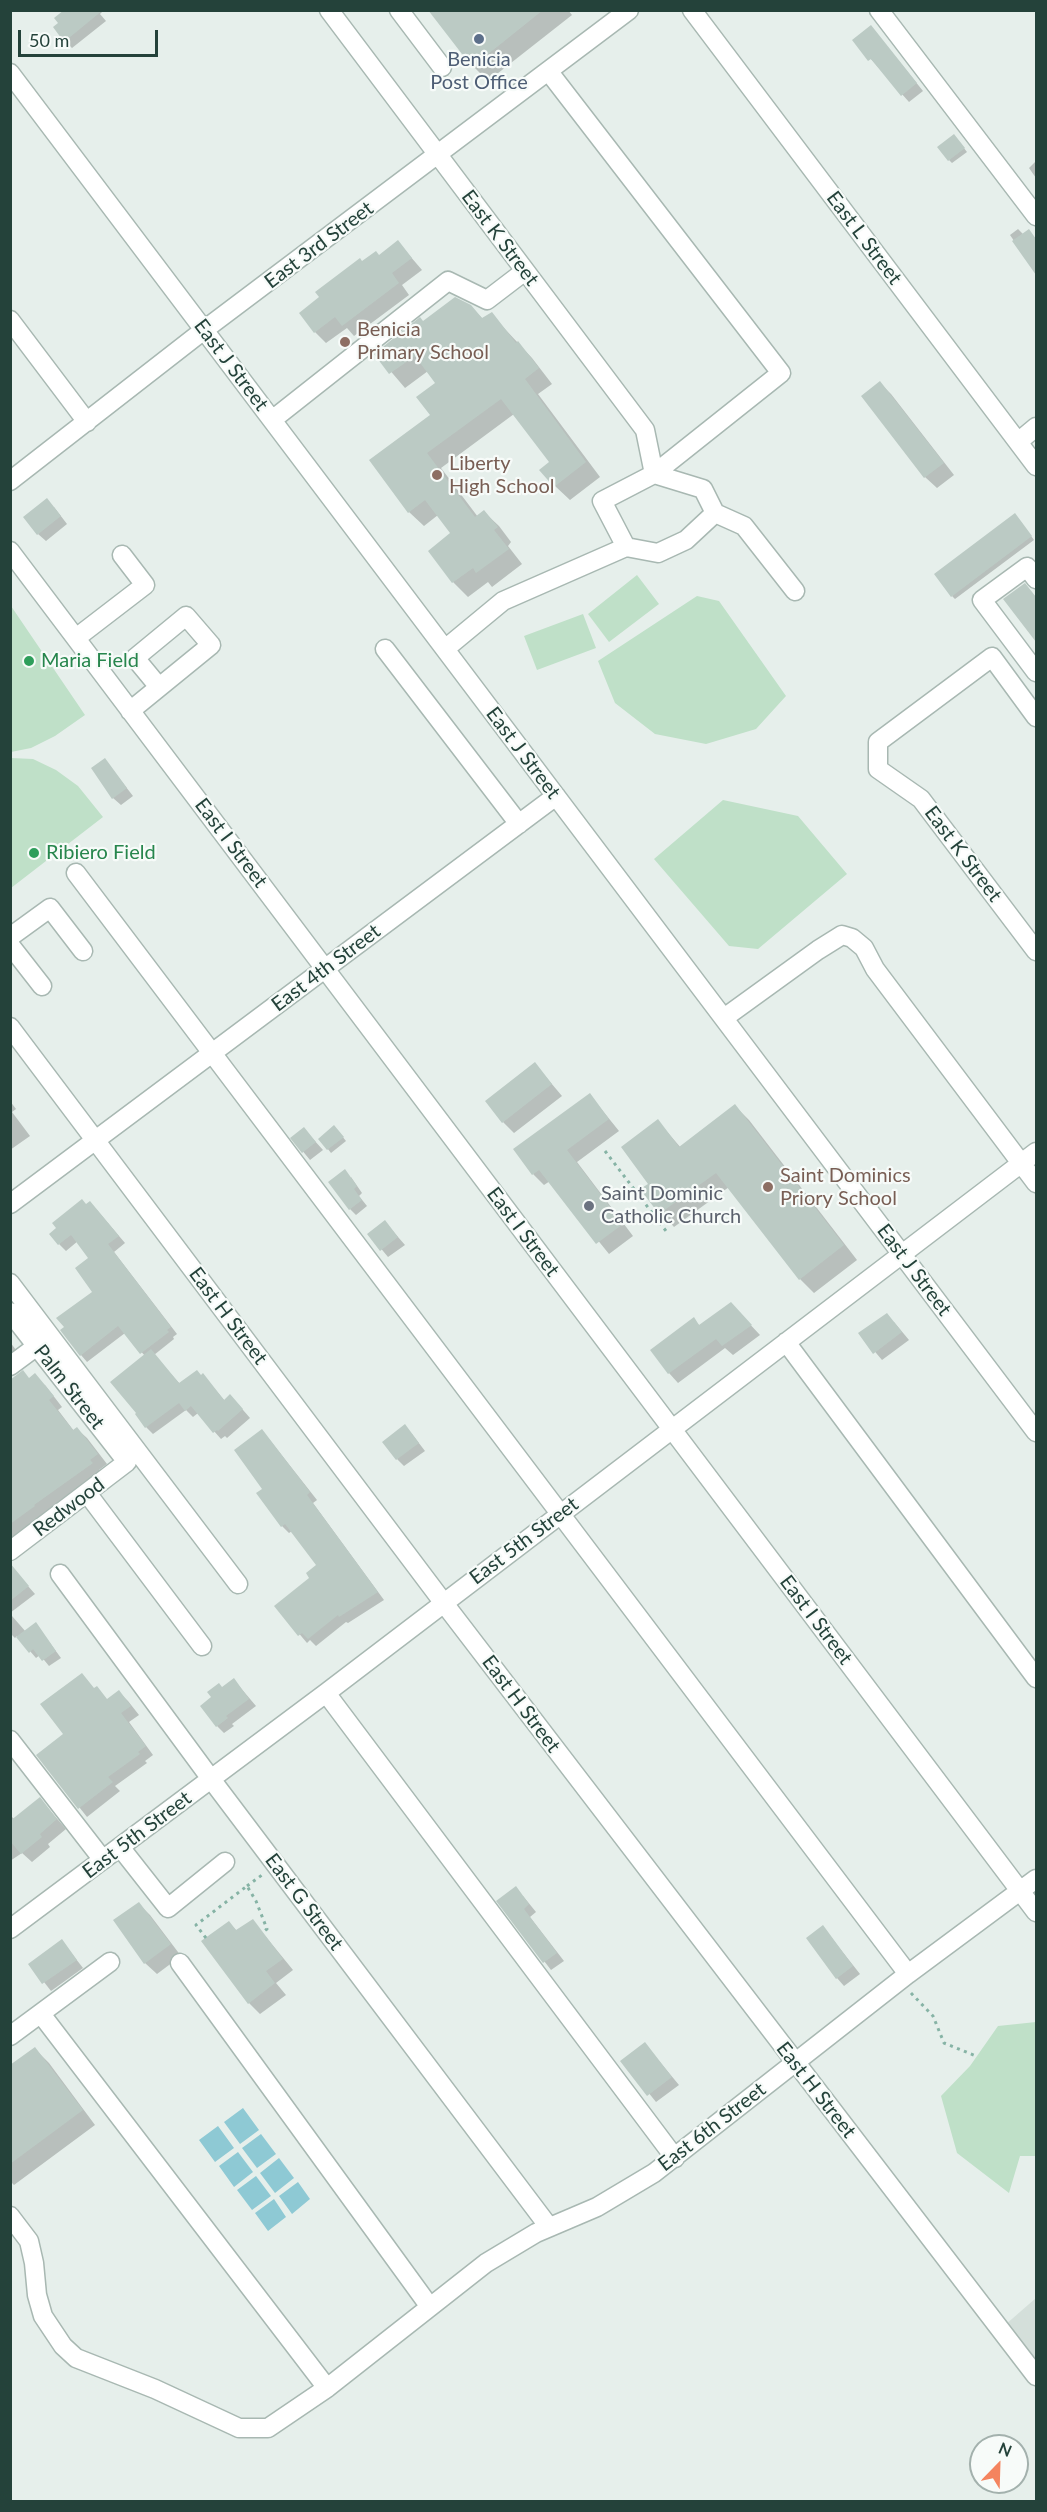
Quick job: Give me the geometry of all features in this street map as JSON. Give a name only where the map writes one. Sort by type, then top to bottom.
[{"type":"street","name":"East K Street","points":[[329,10],[645,430],[654,474]]},
{"type":"street","points":[[399,10],[442,67]]},
{"type":"street","name":"East 3rd Street","points":[[10,481],[204,330],[629,10]]},
{"type":"street","name":"East L Street","points":[[692,10],[1036,466]]},
{"type":"street","points":[[879,10],[1036,216]]},
{"type":"street","points":[[549,72],[781,373],[654,474],[602,501],[626,547]]},
{"type":"street","name":"East J Street","points":[[10,73],[1036,1432]]},
{"type":"street","points":[[272,420],[448,281],[487,300],[525,271]]},
{"type":"street","points":[[10,320],[87,422]]},
{"type":"street","points":[[1018,441],[1036,427]]},
{"type":"street","points":[[654,474],[703,489],[715,513],[744,526],[795,591]]},
{"type":"street","points":[[445,649],[503,601],[626,547],[658,553],[686,540],[715,513]]},
{"type":"street","name":"East I Street","points":[[10,551],[1036,1912]]},
{"type":"street","points":[[76,638],[145,585],[122,555]]},
{"type":"street","points":[[1036,579],[1027,567],[982,600],[1036,672]]},
{"type":"street","points":[[385,649],[519,824]]},
{"type":"street","name":"East K Street","points":[[1036,717],[992,657],[878,742],[878,769],[921,799],[1036,951]]},
{"type":"street","points":[[130,711],[159,687]]},
{"type":"street","name":"East 4th Street","points":[[10,1204],[556,796]]},
{"type":"street","points":[[76,873],[560,1514],[903,1978]]},
{"type":"street","points":[[10,937],[51,908],[83,951]]},
{"type":"street","points":[[724,1018],[818,950],[842,935],[852,938],[864,948],[875,969],[1036,1184]]},
{"type":"street","points":[[10,945],[42,986]]},
{"type":"street","name":"East H Street","points":[[10,1027],[443,1602],[1036,2376]]},
{"type":"street","name":"East 5th Street","points":[[10,1929],[326,1693],[1036,1152]]},
{"type":"street","points":[[10,1283],[238,1584]]},
{"type":"street","name":"Palm Street","points":[[10,1312],[127,1462]]},
{"type":"street","points":[[786,1342],[1036,1678]]},
{"type":"street","points":[[10,1365],[37,1346]]},
{"type":"street","name":"Redwood","points":[[10,1551],[127,1462]]},
{"type":"street","points":[[87,1493],[202,1646]]},
{"type":"street","name":"East G Street","points":[[60,1574],[211,1779],[549,2227]]},
{"type":"street","points":[[326,1693],[675,2158]]},
{"type":"street","points":[[10,1740],[103,1860]]},
{"type":"street","points":[[120,1847],[168,1908],[225,1862]]},
{"type":"street","name":"East 6th Street","points":[[10,2216],[29,2241],[37,2295],[43,2316],[63,2346],[76,2358],[154,2389],[225,2422],[253,2430],[268,2428],[327,2388],[486,2263],[536,2233],[597,2207],[675,2158],[903,1978],[1036,1879]]},
{"type":"street","points":[[10,2036],[110,1962]]},
{"type":"street","points":[[180,1963],[430,2307]]},
{"type":"street","points":[[40,2014],[327,2388]]},
{"type":"path","points":[[605,1151],[666,1231]]},
{"type":"path","points":[[206,1938],[196,1924],[247,1886],[256,1901],[267,1929],[263,1932]]},
{"type":"path","points":[[903,1978],[933,2016],[944,2043],[976,2056]]},
{"type":"shaded area","points":[[1036,2298],[1036,2365],[1005,2325]]},
{"type":"green space","points":[[637,575],[659,604],[609,642],[588,614]]},
{"type":"green space","points":[[697,596],[719,601],[786,696],[756,729],[706,744],[655,734],[615,703],[598,661]]},
{"type":"green space","name":"Maria Field","points":[[11,606],[85,715],[55,736],[31,748],[11,752]]},
{"type":"green space","points":[[583,614],[596,648],[537,670],[524,636]]},
{"type":"green space","name":"Ribiero Field","points":[[11,758],[33,759],[56,770],[78,786],[103,817],[11,888]]},
{"type":"green space","points":[[723,800],[798,816],[847,874],[758,949],[729,946],[654,859]]},
{"type":"green space","points":[[1036,2022],[1036,2156],[1020,2156],[1009,2193],[957,2153],[941,2096],[970,2066],[998,2026]]},
{"type":"water","points":[[243,2108],[259,2130],[240,2144],[224,2122]]},
{"type":"water","points":[[218,2126],[234,2148],[215,2162],[199,2140]]},
{"type":"water","points":[[261,2134],[276,2154],[257,2168],[242,2148]]},
{"type":"water","points":[[238,2152],[253,2172],[234,2187],[219,2166]]},
{"type":"water","points":[[279,2158],[294,2178],[275,2193],[260,2173]]},
{"type":"water","points":[[256,2176],[271,2196],[252,2210],[237,2190]]},
{"type":"water","points":[[298,2182],[310,2199],[292,2214],[279,2196]]},
{"type":"water","points":[[274,2199],[286,2217],[268,2231],[255,2213]]},
{"type":"building","points":[[64,10],[103,10],[64,42],[53,27],[58,23],[54,18]]},
{"type":"building","name":"Benicia Post Office","points":[[428,10],[543,10],[472,67]]},
{"type":"building","points":[[871,25],[917,83],[901,96],[852,40]]},
{"type":"building","points":[[954,134],[965,148],[948,161],[937,147]]},
{"type":"building","points":[[1029,229],[1036,239],[1036,275],[1012,241]]},
{"type":"building","points":[[398,240],[412,258],[392,273],[399,283],[342,326],[335,317],[314,333],[299,313],[319,297],[315,292],[360,258],[362,261],[376,251],[379,255]]},
{"type":"building","points":[[455,297],[471,305],[482,318],[492,312],[516,343],[518,341],[539,368],[525,379],[586,462],[554,487],[539,470],[549,462],[501,399],[427,453],[475,517],[484,510],[498,527],[494,530],[509,549],[476,573],[473,568],[452,583],[428,551],[450,533],[425,500],[408,513],[369,460],[430,415],[416,397],[435,383],[415,356],[389,374],[374,354],[420,317],[423,321]]},
{"type":"building","points":[[880,381],[944,463],[924,478],[861,396]]},
{"type":"building","points":[[47,498],[61,516],[37,535],[23,517]]},
{"type":"building","points":[[1015,513],[1032,536],[951,597],[934,574]]},
{"type":"building","points":[[1025,583],[1036,597],[1036,642],[1003,599]]},
{"type":"building","points":[[105,758],[127,788],[112,799],[91,768]]},
{"type":"building","points":[[535,1062],[552,1084],[502,1123],[485,1101]]},
{"type":"building","points":[[590,1093],[609,1119],[567,1150],[623,1224],[596,1244],[539,1170],[532,1175],[513,1149]]},
{"type":"building","points":[[735,1104],[844,1245],[799,1280],[716,1173],[659,1214],[640,1189],[648,1184],[621,1147],[658,1119],[679,1147]]},
{"type":"building","points":[[334,1125],[344,1137],[327,1150],[318,1139]]},
{"type":"building","points":[[304,1127],[316,1142],[302,1153],[290,1138]]},
{"type":"building","points":[[345,1169],[357,1186],[354,1189],[362,1200],[349,1210],[328,1182]]},
{"type":"building","points":[[82,1199],[86,1204],[90,1201],[119,1236],[108,1244],[171,1327],[167,1330],[169,1332],[140,1354],[118,1326],[80,1356],[60,1330],[64,1327],[56,1318],[92,1292],[75,1268],[88,1258],[71,1235],[58,1245],[49,1234],[56,1228],[52,1223]]},
{"type":"building","points":[[385,1220],[398,1237],[380,1251],[367,1234]]},
{"type":"building","points":[[731,1302],[752,1325],[722,1346],[716,1339],[668,1374],[650,1350],[694,1317],[699,1325]]},
{"type":"building","points":[[887,1313],[902,1332],[873,1354],[858,1333]]},
{"type":"building","points":[[151,1349],[179,1383],[197,1370],[201,1375],[203,1373],[224,1400],[230,1394],[243,1409],[213,1433],[191,1406],[185,1411],[179,1403],[145,1428],[136,1413],[110,1382]]},
{"type":"building","points":[[23,1370],[29,1378],[35,1373],[54,1396],[49,1400],[73,1430],[77,1427],[98,1454],[90,1460],[93,1463],[10,1524],[10,1380]]},
{"type":"building","points":[[405,1424],[419,1443],[396,1460],[382,1442]]},
{"type":"building","points":[[262,1429],[310,1492],[307,1495],[378,1592],[339,1617],[338,1615],[308,1639],[302,1633],[298,1636],[274,1606],[309,1578],[306,1573],[316,1565],[285,1524],[281,1527],[256,1493],[262,1489],[234,1450]]},
{"type":"building","points":[[10,1563],[29,1586],[10,1601]]},
{"type":"building","points":[[36,1622],[56,1651],[42,1661],[33,1649],[29,1653],[16,1637]]},
{"type":"building","points":[[82,1673],[94,1688],[97,1686],[107,1699],[119,1690],[131,1706],[121,1713],[146,1746],[138,1752],[140,1754],[108,1777],[113,1782],[78,1809],[36,1755],[63,1734],[40,1704]]},
{"type":"building","points":[[234,1678],[249,1699],[226,1716],[228,1718],[216,1727],[200,1706],[211,1697],[207,1692],[219,1683],[222,1687]]},
{"type":"building","points":[[40,1797],[57,1819],[40,1834],[42,1837],[21,1854],[10,1841],[10,1821]]},
{"type":"building","points":[[516,1886],[529,1904],[524,1909],[557,1953],[543,1963],[496,1901]]},
{"type":"building","points":[[139,1902],[171,1944],[144,1964],[113,1920]]},
{"type":"building","points":[[253,1919],[283,1959],[266,1971],[275,1983],[248,2004],[201,1941],[229,1921],[236,1930]]},
{"type":"building","points":[[823,1925],[853,1966],[836,1979],[806,1938]]},
{"type":"building","points":[[62,1939],[77,1960],[42,1984],[28,1964]]},
{"type":"building","points":[[645,2042],[672,2077],[647,2096],[620,2061]]},
{"type":"building","points":[[35,2047],[83,2110],[10,2164],[10,2065]]},
{"type":"place","name":"Benicia Post Office","points":[[479,39]]},
{"type":"place","name":"Benicia Primary School","points":[[345,342]]},
{"type":"place","name":"Liberty High School","points":[[437,475]]},
{"type":"place","name":"Maria Field","points":[[29,661]]},
{"type":"place","name":"Ribiero Field","points":[[34,853]]},
{"type":"place","name":"Saint Dominics Priory School","points":[[768,1187]]},
{"type":"place","name":"Saint Dominic Catholic Church","points":[[589,1206]]}]
